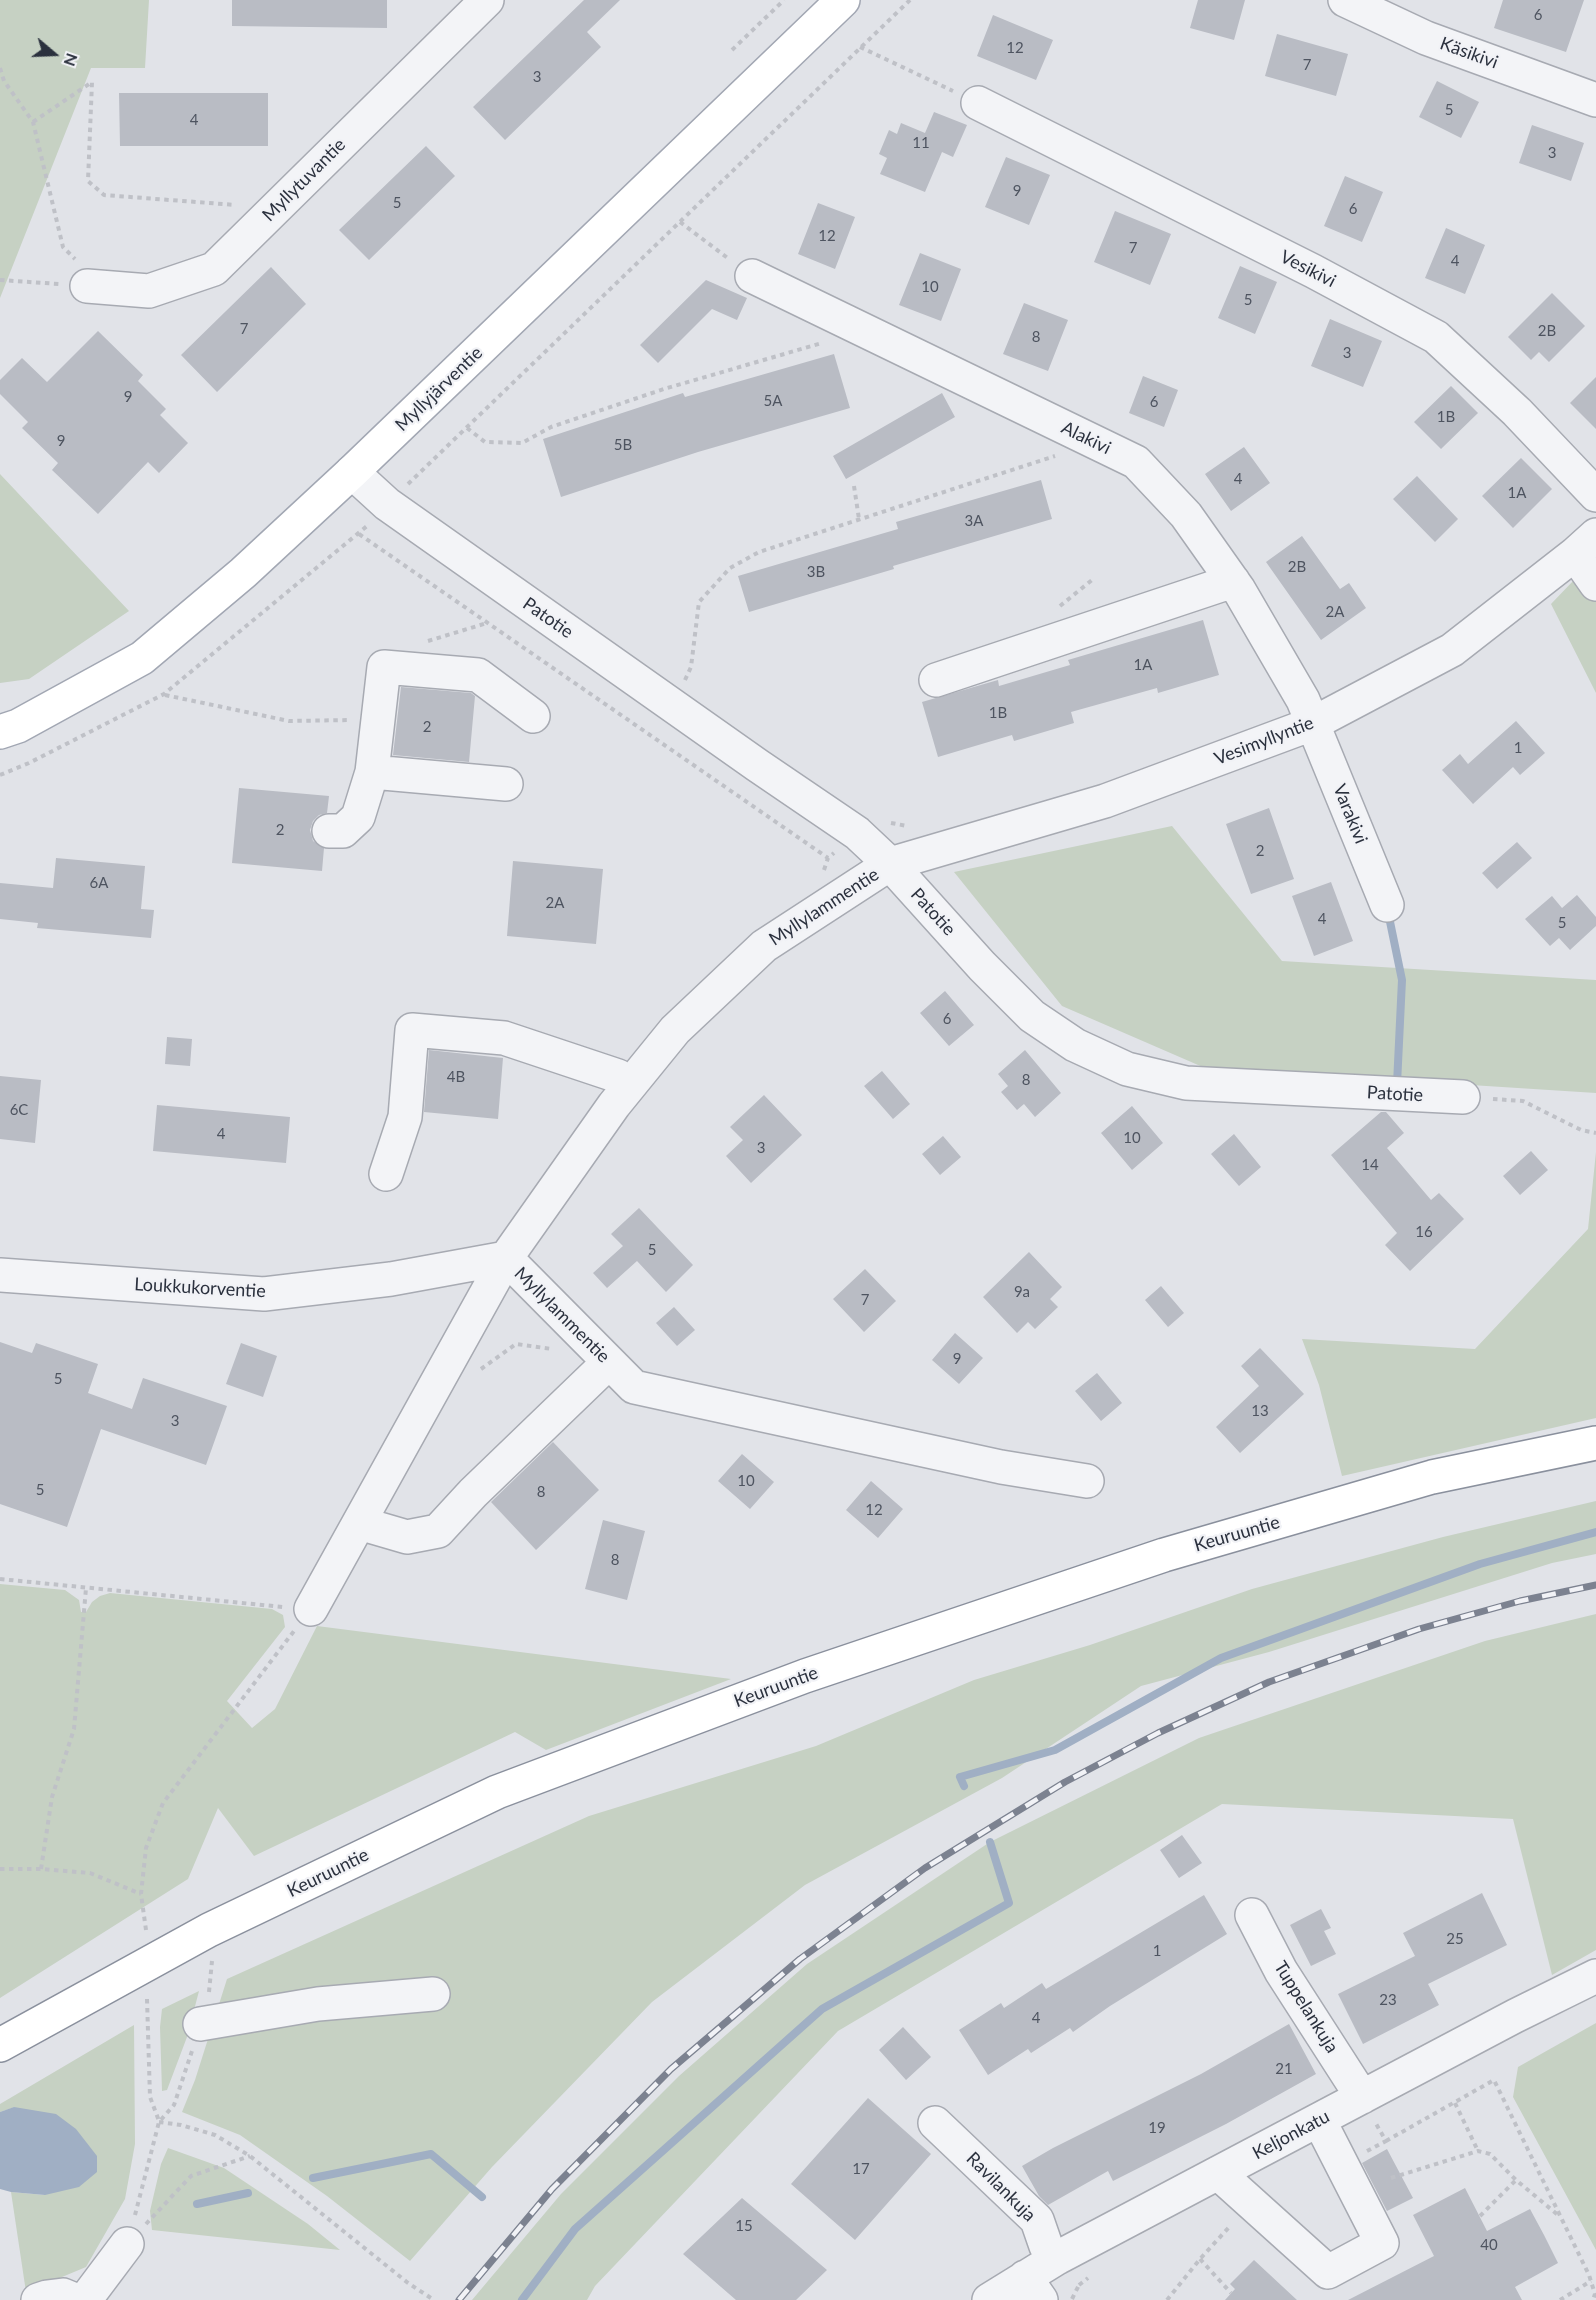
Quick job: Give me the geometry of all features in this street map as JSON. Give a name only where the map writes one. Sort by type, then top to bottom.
[{"type":"main road","name":"Myllyjärventie","points":[[0,732],[18,726],[142,658],[243,573],[352,472],[843,0]]},
{"type":"main road","name":"Keuruuntie","points":[[0,2045],[209,1930],[497,1792],[783,1684],[1164,1555],[1432,1477],[1596,1443]]},
{"type":"street","name":"Myllytuvantie","points":[[96,287],[149,291],[214,269],[487,0]]},
{"type":"street","name":"Käsikivi","points":[[1345,0],[1426,38],[1596,100]]},
{"type":"street","name":"Vesikivi","points":[[978,103],[1313,271],[1436,337],[1517,412],[1596,495]]},
{"type":"street","name":"Alakivi","points":[[752,276],[1136,462],[1186,516],[1233,581],[1303,700],[1312,724]]},
{"type":"street","name":"Patotie","points":[[352,472],[387,504],[857,833],[890,864],[982,966],[1032,1016],[1075,1045],[1127,1069],[1186,1083],[1463,1097]]},
{"type":"street","points":[[1586,544],[1596,584]]},
{"type":"street","name":"Vesimyllyntie","points":[[890,864],[1105,801],[1312,724],[1452,650],[1586,544]]},
{"type":"street","points":[[936,680],[1233,581]]},
{"type":"street","points":[[329,831],[343,831],[358,817],[372,772],[384,667],[478,675],[533,716]]},
{"type":"street","name":"Varakivi","points":[[1312,724],[1387,905]]},
{"type":"street","points":[[372,772],[506,784]]},
{"type":"street","name":"Myllylammentie","points":[[890,864],[764,946],[675,1030],[614,1105],[506,1258],[634,1387],[1001,1467],[1087,1481]]},
{"type":"street","points":[[386,1174],[405,1117],[412,1030],[504,1038],[618,1076]]},
{"type":"street","points":[[311,1609],[506,1258]]},
{"type":"street","name":"Loukkukorventie","points":[[0,1275],[264,1294],[391,1279],[506,1258]]},
{"type":"street","points":[[358,1523],[407,1537],[438,1531],[473,1493],[609,1362]]},
{"type":"street","name":"Tuppelankuja","points":[[1252,1915],[1281,1971],[1367,2107]]},
{"type":"street","name":"Keljonkatu","points":[[988,2300],[1033,2288],[1057,2258],[1319,2120],[1367,2107],[1463,2057],[1515,2016],[1596,1976]]},
{"type":"street","points":[[200,2024],[318,2004],[433,1994]]},
{"type":"street","points":[[1218,2173],[1328,2272],[1382,2243],[1319,2120]]},
{"type":"street","name":"Ravilankuja","points":[[935,2123],[1037,2220],[1046,2247],[1057,2258]]},
{"type":"street","points":[[85,2300],[127,2244]]},
{"type":"street","points":[[38,2300],[63,2295],[75,2300]]},
{"type":"path","points":[[732,50],[784,0]]},
{"type":"path","points":[[0,775],[29,763],[164,694],[359,534],[387,504],[910,0]]},
{"type":"path","points":[[860,47],[978,103]]},
{"type":"path","points":[[0,68],[2,81],[33,122],[63,247],[96,287]]},
{"type":"path","points":[[33,122],[92,82],[88,181],[104,195],[275,208]]},
{"type":"path","points":[[680,222],[752,276]]},
{"type":"path","points":[[0,280],[96,287]]},
{"type":"path","points":[[466,428],[485,442],[522,442],[551,427],[664,389],[830,341]]},
{"type":"path","points":[[684,682],[691,667],[699,602],[730,568],[759,552],[1095,443]]},
{"type":"path","points":[[854,486],[859,519]]},
{"type":"path","points":[[359,534],[828,858],[857,833],[882,822],[916,828]]},
{"type":"path","points":[[164,694],[289,720],[378,719]]},
{"type":"path","points":[[1463,1097],[1523,1101],[1581,1130],[1596,1134]]},
{"type":"path","points":[[478,1371],[516,1344],[555,1350]]},
{"type":"path","points":[[0,1579],[311,1609]]},
{"type":"path","points":[[41,1869],[52,1797],[75,1729],[86,1587]]},
{"type":"path","points":[[147,1933],[141,1894],[146,1848],[163,1803],[311,1609]]},
{"type":"path","points":[[0,1869],[41,1869],[90,1873],[141,1894]]},
{"type":"path","points":[[127,2244],[148,2173],[159,2122],[150,2097],[147,1992]]},
{"type":"path","points":[[1342,2164],[1494,2080],[1591,2281],[1595,2294],[1593,2300]]},
{"type":"path","points":[[1455,2103],[1478,2151]]},
{"type":"path","points":[[1367,2107],[1386,2141]]},
{"type":"path","points":[[159,2122],[181,2125],[215,2135],[250,2156],[408,2283],[434,2300]]},
{"type":"path","points":[[1391,2178],[1478,2151],[1490,2154],[1516,2180],[1561,2217]]},
{"type":"path","points":[[127,2244],[191,2176],[250,2156]]},
{"type":"path","points":[[1480,2216],[1516,2180]]},
{"type":"path","points":[[1167,2300],[1231,2225],[1224,2217]]},
{"type":"path","points":[[1200,2259],[1232,2293]]},
{"type":"path","points":[[1560,2300],[1591,2281]]},
{"type":"green space","points":[[0,0],[149,0],[145,68],[91,68],[0,298]]},
{"type":"green space","points":[[0,474],[129,611],[29,679],[0,683]]},
{"type":"green space","points":[[1596,557],[1596,693],[1551,604]]},
{"type":"green space","points":[[1172,826],[1282,961],[1596,980],[1596,1093],[1205,1068],[1062,1006],[954,872]]},
{"type":"green space","points":[[1596,1152],[1596,1418],[1342,1476],[1319,1385],[1302,1339],[1475,1349],[1588,1229]]},
{"type":"green space","points":[[1596,1501],[1596,1554],[1552,1563],[1269,1652],[1141,1686],[1002,1778],[805,1885],[652,2002],[492,2167],[410,2261],[327,2196],[240,2135],[182,2112],[195,2080],[227,1979],[589,1816],[816,1746],[974,1680],[1090,1645],[1252,1589],[1443,1537]]},
{"type":"green space","points":[[0,1584],[65,1590],[79,1600],[81,1612],[86,1612],[92,1602],[100,1596],[110,1593],[272,1609],[283,1615],[285,1627],[227,1701],[252,1728],[275,1709],[317,1626],[731,1679],[546,1750],[515,1732],[254,1856],[218,1808],[188,1879],[0,1998]]},
{"type":"green space","points":[[1596,1614],[1596,1950],[1552,1975],[1513,1819],[1222,1804],[838,2031],[595,2286],[587,2300],[472,2300],[561,2194],[679,2076],[807,1964],[990,1842],[1199,1738],[1485,1641]]},
{"type":"green space","points":[[199,1991],[187,2037],[167,2090],[162,2091],[160,2027],[162,2009]]},
{"type":"green space","points":[[1596,2023],[1596,2250],[1513,2097],[1518,2067]]},
{"type":"green space","points":[[134,2025],[135,2144],[125,2199],[86,2267],[26,2292],[11,2192],[45,2195],[15,2107],[0,2112],[0,2104]]},
{"type":"green space","points":[[168,2148],[224,2168],[308,2224],[340,2250],[152,2230],[150,2211],[161,2164]]},
{"type":"water","points":[[14,2107],[56,2114],[76,2129],[97,2156],[97,2172],[79,2187],[45,2195],[0,2189],[0,2112]]},
{"type":"building","points":[[232,0],[387,0],[387,28],[232,26]]},
{"type":"building","points":[[584,0],[620,0],[587,32],[601,47],[505,140],[473,107]]},
{"type":"building","points":[[1198,0],[1245,0],[1234,40],[1190,28]]},
{"type":"building","points":[[1503,0],[1584,0],[1566,52],[1494,28]]},
{"type":"building","points":[[993,15],[1053,40],[1036,80],[977,56]]},
{"type":"building","points":[[1277,34],[1348,54],[1336,96],[1265,76]]},
{"type":"building","points":[[1437,81],[1479,102],[1461,138],[1419,117]]},
{"type":"building","points":[[119,93],[268,93],[268,146],[120,146]]},
{"type":"building","points":[[934,112],[967,125],[953,157],[942,152],[925,192],[880,174],[887,158],[879,154],[889,130],[897,134],[901,123],[925,133]]},
{"type":"building","points":[[1532,125],[1584,143],[1571,181],[1519,163]]},
{"type":"building","points":[[426,146],[455,176],[369,260],[339,230]]},
{"type":"building","points":[[1006,157],[1050,175],[1029,225],[985,207]]},
{"type":"building","points":[[1345,176],[1383,192],[1362,242],[1324,226]]},
{"type":"building","points":[[818,203],[855,217],[835,269],[798,254]]},
{"type":"building","points":[[1115,211],[1171,234],[1150,285],[1094,262]]},
{"type":"building","points":[[1446,228],[1485,245],[1465,294],[1425,278]]},
{"type":"building","points":[[920,253],[961,269],[941,321],[899,305]]},
{"type":"building","points":[[1240,266],[1277,282],[1255,334],[1218,318]]},
{"type":"building","points":[[271,267],[306,304],[217,392],[181,355]]},
{"type":"building","points":[[706,280],[747,298],[737,320],[712,309],[658,363],[640,345]]},
{"type":"building","points":[[1552,293],[1585,326],[1549,362],[1539,352],[1531,360],[1508,337]]},
{"type":"building","points":[[1024,303],[1068,320],[1048,371],[1003,354]]},
{"type":"building","points":[[1330,319],[1382,341],[1363,387],[1311,366]]},
{"type":"building","points":[[98,331],[143,375],[138,381],[166,409],[160,415],[188,443],[159,473],[148,462],[98,514],[52,470],[58,463],[22,428],[28,422],[0,394],[0,380],[22,358],[47,382]]},
{"type":"building","points":[[834,354],[850,408],[698,452],[561,497],[543,439],[683,393],[685,397]]},
{"type":"building","points":[[1143,376],[1178,390],[1164,427],[1129,413]]},
{"type":"building","points":[[1596,377],[1596,429],[1570,403]]},
{"type":"building","points":[[1451,386],[1478,413],[1441,449],[1414,422]]},
{"type":"building","points":[[942,393],[955,417],[846,479],[833,456]]},
{"type":"building","points":[[1244,447],[1270,483],[1231,511],[1205,474]]},
{"type":"building","points":[[1521,458],[1552,489],[1513,528],[1482,496]]},
{"type":"building","points":[[1417,476],[1458,519],[1435,542],[1393,499]]},
{"type":"building","points":[[1041,480],[1052,519],[749,612],[738,576],[898,529],[896,522]]},
{"type":"building","points":[[1302,536],[1340,589],[1349,583],[1366,608],[1321,640],[1266,562]]},
{"type":"building","points":[[1203,620],[1219,675],[1158,693],[1157,688],[1071,712],[1074,723],[1014,741],[1012,735],[938,757],[922,702],[998,680],[999,686],[1070,665],[1068,660]]},
{"type":"building","points":[[401,687],[471,693],[475,696],[469,762],[393,755]]},
{"type":"building","points":[[1516,721],[1545,753],[1520,775],[1513,767],[1473,804],[1442,770],[1460,754],[1468,764]]},
{"type":"building","points":[[239,788],[329,796],[327,813],[319,815],[313,821],[310,830],[313,841],[324,848],[322,871],[232,863]]},
{"type":"building","points":[[1269,808],[1294,879],[1251,894],[1226,824]]},
{"type":"building","points":[[1517,842],[1532,858],[1497,889],[1482,873]]},
{"type":"building","points":[[56,858],[145,866],[141,909],[154,910],[151,938],[37,928],[38,923],[0,919],[0,883],[53,888]]},
{"type":"building","points":[[513,861],[603,869],[596,944],[507,936]]},
{"type":"building","points":[[1331,882],[1353,941],[1314,956],[1292,896]]},
{"type":"building","points":[[1577,895],[1596,917],[1596,926],[1570,950],[1559,938],[1550,946],[1525,919],[1552,896],[1562,908]]},
{"type":"building","points":[[945,991],[974,1025],[949,1046],[920,1013]]},
{"type":"building","points":[[167,1037],[192,1039],[190,1066],[165,1064]]},
{"type":"building","points":[[429,1050],[503,1058],[498,1119],[424,1112]]},
{"type":"building","points":[[1025,1050],[1061,1093],[1035,1117],[1024,1104],[1017,1110],[1001,1092],[1008,1086],[998,1074]]},
{"type":"building","points":[[882,1071],[910,1104],[893,1119],[864,1086]]},
{"type":"building","points":[[0,1076],[41,1080],[35,1143],[0,1139]]},
{"type":"building","points":[[764,1095],[802,1135],[751,1183],[726,1156],[743,1140],[730,1127]]},
{"type":"building","points":[[157,1105],[290,1117],[286,1163],[153,1151]]},
{"type":"building","points":[[1132,1106],[1163,1143],[1132,1170],[1101,1133]]},
{"type":"building","points":[[1381,1112],[1386,1112],[1404,1133],[1387,1148],[1431,1200],[1439,1193],[1464,1219],[1410,1271],[1385,1245],[1397,1233],[1331,1155]]},
{"type":"building","points":[[1234,1134],[1261,1167],[1239,1186],[1211,1154]]},
{"type":"building","points":[[943,1136],[961,1157],[940,1175],[922,1154]]},
{"type":"building","points":[[1531,1151],[1548,1170],[1520,1195],[1503,1176]]},
{"type":"building","points":[[639,1208],[693,1265],[666,1292],[637,1261],[607,1288],[593,1273],[623,1246],[611,1234]]},
{"type":"building","points":[[1029,1252],[1062,1287],[1050,1299],[1058,1307],[1035,1329],[1028,1322],[1017,1333],[983,1297]]},
{"type":"building","points":[[865,1269],[896,1301],[864,1332],[833,1299]]},
{"type":"building","points":[[1161,1286],[1184,1313],[1168,1327],[1145,1300]]},
{"type":"building","points":[[674,1307],[695,1330],[677,1346],[656,1323]]},
{"type":"building","points":[[955,1333],[983,1358],[959,1384],[932,1360]]},
{"type":"building","points":[[0,1342],[32,1353],[36,1343],[98,1364],[88,1393],[132,1409],[143,1378],[227,1406],[206,1465],[101,1429],[67,1527],[0,1504]]},
{"type":"building","points":[[241,1343],[277,1356],[263,1397],[226,1384]]},
{"type":"building","points":[[1260,1348],[1304,1394],[1240,1453],[1216,1427],[1259,1386],[1241,1366]]},
{"type":"building","points":[[1097,1373],[1122,1403],[1101,1421],[1075,1391]]},
{"type":"building","points":[[553,1442],[599,1490],[536,1550],[491,1502]]},
{"type":"building","points":[[742,1454],[774,1482],[750,1509],[718,1481]]},
{"type":"building","points":[[871,1481],[903,1509],[878,1538],[846,1510]]},
{"type":"building","points":[[603,1520],[645,1531],[627,1600],[585,1589]]},
{"type":"building","points":[[1182,1835],[1202,1863],[1179,1878],[1160,1850]]},
{"type":"building","points":[[1482,1893],[1507,1945],[1428,1984],[1439,2005],[1363,2044],[1338,1994],[1415,1956],[1403,1933]]},
{"type":"building","points":[[1204,1895],[1227,1934],[1110,2006],[1073,2032],[1070,2028],[1031,2053],[1028,2049],[988,2075],[959,2030],[1001,2003],[1004,2008],[1042,1983],[1046,1989]]},
{"type":"building","points":[[1321,1909],[1331,1928],[1324,1931],[1336,1954],[1311,1966],[1290,1925]]},
{"type":"building","points":[[1289,2024],[1316,2074],[1226,2124],[1113,2181],[1108,2171],[1048,2205],[1039,2196],[1022,2166],[1053,2148],[1201,2074]]},
{"type":"building","points":[[903,2027],[931,2057],[906,2080],[879,2050]]},
{"type":"building","points":[[868,2098],[931,2154],[855,2240],[791,2184]]},
{"type":"building","points":[[1387,2149],[1413,2198],[1387,2211],[1362,2163]]},
{"type":"building","points":[[1465,2188],[1487,2231],[1530,2209],[1544,2235],[1558,2263],[1515,2287],[1522,2300],[1348,2300],[1434,2256],[1413,2215]]},
{"type":"building","points":[[742,2198],[827,2270],[796,2300],[736,2300],[683,2254]]},
{"type":"building","points":[[1254,2260],[1297,2300],[1225,2300],[1235,2289],[1230,2284]]},
{"type":"waterway","points":[[1388,912],[1402,980],[1397,1084]]},
{"type":"waterway","points":[[964,1786],[960,1777],[1055,1750],[1221,1658],[1480,1564],[1596,1532]]},
{"type":"waterway","points":[[522,2300],[575,2229],[822,2009],[1009,1903],[990,1842]]},
{"type":"waterway","points":[[313,2178],[431,2154],[482,2197]]},
{"type":"waterway","points":[[197,2204],[248,2193]]},
{"type":"railway","points":[[459,2300],[552,2189],[671,2069],[800,1959],[925,1868],[1065,1782],[1158,1733],[1269,1682],[1419,1629],[1520,1601],[1596,1585]]}]
